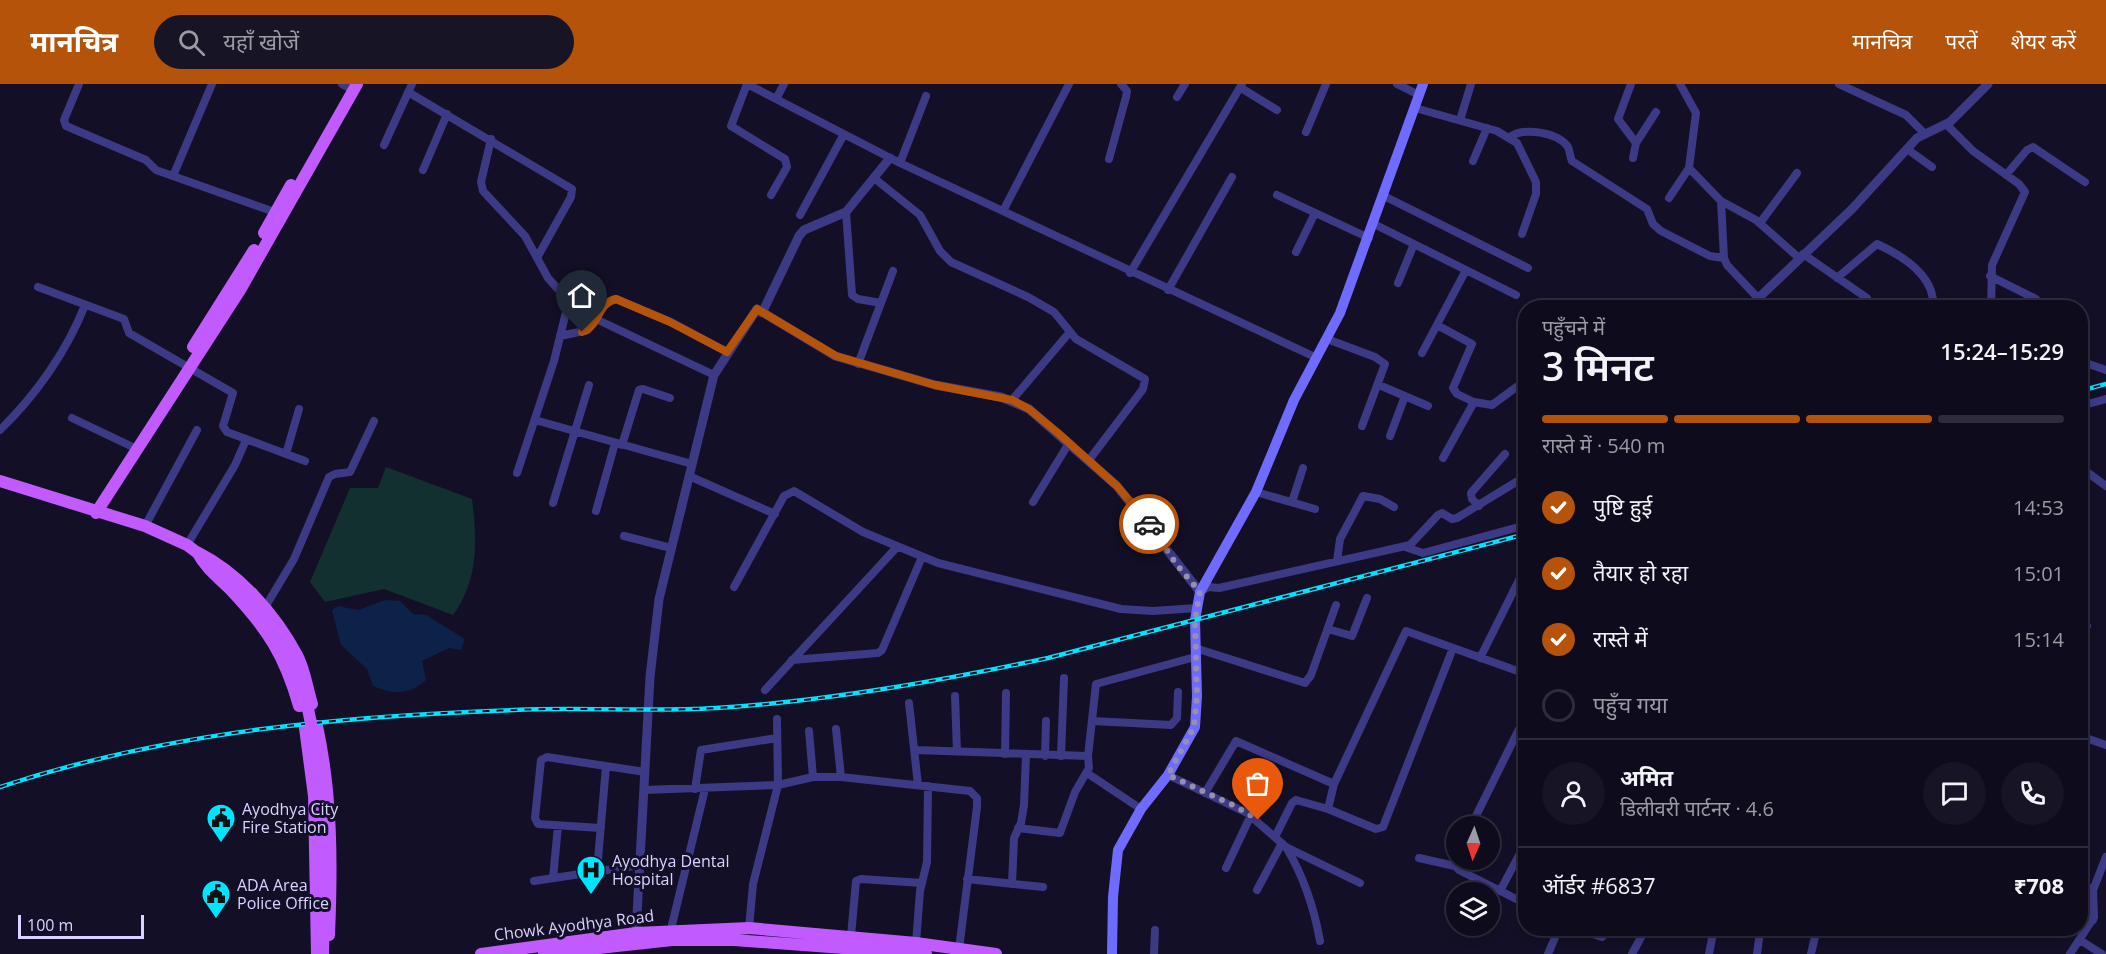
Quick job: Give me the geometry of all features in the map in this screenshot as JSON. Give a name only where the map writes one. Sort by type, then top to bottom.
[{"type":"main road","points":[[1112,954],[1116,857],[1122,838],[1168,775],[1194,727],[1197,696],[1195,652],[1200,592],[1256,492],[1293,400],[1340,313],[1423,84]]},
{"type":"main road","points":[[93,512],[280,214],[349,86]]},
{"type":"main road","points":[[0,481],[93,512],[145,526],[221,564],[264,609],[297,657],[312,704],[299,706],[289,671],[275,643],[230,590],[208,571],[196,552]]},
{"type":"main road","points":[[196,552],[261,618],[294,665],[304,694],[314,735],[324,853],[323,954]]},
{"type":"main road","points":[[317,954],[314,796],[305,728],[313,725],[317,726],[322,751],[329,808],[332,864],[329,954]]},
{"type":"main road","name":"Chowk Ayodhya Road","points":[[481,954],[671,929],[750,928],[846,936]]},
{"type":"main road","points":[[846,936],[916,943],[939,950],[959,949],[996,954]]},
{"type":"main road","name":"Chowk Ayodhya Road","points":[[544,954],[672,940],[734,940],[926,954]]},
{"type":"street","points":[[79,84],[64,120],[66,126],[147,160],[156,170],[280,214]]},
{"type":"street","points":[[173,176],[212,84]]},
{"type":"street","points":[[771,195],[787,167],[785,159],[731,126],[747,84],[900,163],[1130,273],[1317,358]]},
{"type":"street","points":[[776,99],[784,84]]},
{"type":"street","points":[[1003,211],[1069,84]]},
{"type":"street","points":[[1109,159],[1127,90],[1121,84]]},
{"type":"street","points":[[1178,97],[1185,84]]},
{"type":"street","points":[[1306,132],[1326,84]]},
{"type":"street","points":[[1397,84],[1419,95]]},
{"type":"street","points":[[1460,120],[1471,84]]},
{"type":"street","points":[[1631,84],[1618,119],[1636,143]]},
{"type":"street","points":[[1669,198],[1689,168],[1696,113],[1680,84]]},
{"type":"street","points":[[1839,84],[1906,115],[1924,133]]},
{"type":"street","points":[[1755,300],[1852,209],[1924,133],[1946,124],[1988,84]]},
{"type":"street","points":[[1130,273],[1241,86],[1277,110]]},
{"type":"street","points":[[384,145],[410,88],[447,114],[572,189],[571,197],[538,256]]},
{"type":"street","points":[[900,163],[926,96]]},
{"type":"street","points":[[1415,108],[1487,128],[1510,137],[1524,154],[1536,182],[1536,194],[1522,234]]},
{"type":"street","points":[[1633,158],[1636,143],[1656,112]]},
{"type":"street","points":[[423,170],[447,114]]},
{"type":"street","points":[[1946,124],[1973,151],[2024,189],[2025,197],[2004,235],[1990,276],[1991,300]]},
{"type":"street","points":[[1473,161],[1487,128]]},
{"type":"street","points":[[1510,137],[1521,131],[1529,130],[1560,141],[1569,149],[1572,161],[1647,209],[1656,228],[1710,256],[1724,258]]},
{"type":"street","points":[[800,215],[844,134]]},
{"type":"street","points":[[491,139],[481,182],[483,191],[525,236],[548,278],[567,298],[560,336],[517,473]]},
{"type":"street","points":[[2006,175],[2027,150],[2033,147],[2085,182]]},
{"type":"street","points":[[1907,149],[1932,167]]},
{"type":"street","points":[[762,313],[799,236],[804,230],[846,212],[890,158]]},
{"type":"street","points":[[1689,168],[1721,201],[1760,223],[1801,256],[1868,300]]},
{"type":"street","points":[[1760,223],[1797,173]]},
{"type":"street","points":[[1168,290],[1232,177]]},
{"type":"street","points":[[874,178],[920,216],[940,251],[951,262],[1045,307],[1062,319],[1069,333],[1145,379],[1143,389],[1089,460]]},
{"type":"street","points":[[1277,195],[1369,238]]},
{"type":"street","points":[[1384,196],[1528,268]]},
{"type":"street","points":[[1721,201],[1724,258],[1727,265],[1757,297]]},
{"type":"street","points":[[846,212],[852,295],[858,299],[881,303]]},
{"type":"street","points":[[1296,252],[1315,213]]},
{"type":"street","points":[[1374,224],[1516,295]]},
{"type":"street","points":[[1398,283],[1414,244]]},
{"type":"street","points":[[1837,278],[1877,244],[1908,263],[1929,283],[1934,300]]},
{"type":"street","points":[[1422,353],[1466,270]]},
{"type":"street","points":[[858,364],[893,271]]},
{"type":"street","points":[[1990,276],[2036,299]]},
{"type":"street","points":[[38,287],[124,319],[129,333],[233,393],[223,426],[227,432],[305,461]]},
{"type":"street","points":[[560,336],[588,330],[609,300],[623,300],[727,352]]},
{"type":"street","points":[[0,430],[39,386],[74,333],[86,305]]},
{"type":"street","points":[[636,933],[653,640],[659,599],[714,375],[757,309],[820,349],[858,364],[935,385],[1012,400],[1029,409],[1089,460],[1137,508],[1168,549],[1177,565],[1200,592],[1209,587],[1219,588],[1405,547],[1416,541],[1438,515],[1442,513],[1452,519],[1457,518],[1518,481]]},
{"type":"street","points":[[596,319],[714,375]]},
{"type":"street","points":[[1437,325],[1472,344],[1453,388],[1457,394],[1474,402],[1492,405],[1518,386]]},
{"type":"street","points":[[1012,400],[1069,333]]},
{"type":"street","points":[[1327,339],[1383,361],[1385,369],[1362,426]]},
{"type":"street","points":[[2088,364],[2106,370]]},
{"type":"street","points":[[553,503],[589,385]]},
{"type":"street","points":[[1378,385],[1428,406]]},
{"type":"street","points":[[596,511],[639,390],[643,389],[670,398]]},
{"type":"street","points":[[1390,436],[1405,396]]},
{"type":"street","points":[[2088,404],[2106,399]]},
{"type":"street","points":[[1443,458],[1474,402]]},
{"type":"street","points":[[286,454],[299,409]]},
{"type":"street","points":[[72,418],[134,448]]},
{"type":"street","points":[[535,420],[692,464]]},
{"type":"street","points":[[264,609],[294,559],[329,477],[350,472],[374,421]]},
{"type":"street","points":[[145,526],[197,430]]},
{"type":"street","points":[[196,552],[246,440]]},
{"type":"street","points":[[1033,502],[1070,443]]},
{"type":"street","points":[[1479,506],[1472,499],[1471,493],[1505,454]]},
{"type":"street","points":[[1292,502],[1304,468]]},
{"type":"street","points":[[2088,473],[2106,486]]},
{"type":"street","points":[[689,476],[775,513]]},
{"type":"street","points":[[734,587],[789,492],[800,492],[862,532],[922,557],[1121,609],[1153,611],[1197,608]]},
{"type":"street","points":[[1256,492],[1315,509]]},
{"type":"street","points":[[1337,561],[1340,539],[1363,496],[1380,499],[1394,507]]},
{"type":"street","points":[[1405,547],[1423,552],[1518,527]]},
{"type":"street","points":[[624,536],[672,548]]},
{"type":"street","points":[[765,690],[897,548]]},
{"type":"street","points":[[792,660],[878,653],[882,650],[922,557]]},
{"type":"street","points":[[1480,658],[1518,582]]},
{"type":"street","points":[[1328,629],[1352,636],[1367,598]]},
{"type":"street","points":[[1018,828],[1060,833],[1075,792],[1087,773],[1090,761],[1088,756],[1095,689],[1099,682],[1195,652],[1305,682],[1311,675],[1336,605]]},
{"type":"street","points":[[1328,809],[1335,784],[1406,631],[1518,671]]},
{"type":"street","points":[[1275,837],[1292,803],[1296,800],[1328,809],[1376,829],[1383,827],[1454,648]]},
{"type":"street","points":[[1061,756],[1064,678]]},
{"type":"street","points":[[1092,721],[1171,725],[1177,718],[1178,692]]},
{"type":"street","points":[[1005,754],[1006,693]]},
{"type":"street","points":[[955,696],[957,752]]},
{"type":"street","points":[[909,703],[918,785]]},
{"type":"street","points":[[750,928],[753,884],[778,785],[777,719]]},
{"type":"street","points":[[1045,756],[1046,721]]},
{"type":"street","points":[[836,729],[841,777]]},
{"type":"street","points":[[809,731],[813,777]]},
{"type":"street","points":[[1476,816],[1518,731]]},
{"type":"street","points":[[695,789],[700,750],[777,738]]},
{"type":"street","points":[[2088,739],[2106,745]]},
{"type":"street","points":[[1205,793],[1236,741],[1335,784]]},
{"type":"street","points":[[915,750],[1088,756]]},
{"type":"street","points":[[1012,884],[1014,838],[1024,805],[1026,755]]},
{"type":"street","points":[[601,828],[538,824],[535,818],[541,760],[547,757],[645,772]]},
{"type":"street","points":[[597,872],[606,766]]},
{"type":"street","points":[[1087,773],[1141,809]]},
{"type":"street","points":[[1168,775],[1251,815],[1284,845],[1360,883]]},
{"type":"street","points":[[644,790],[778,785],[813,777],[841,777],[970,791],[977,798],[959,949]]},
{"type":"street","points":[[916,943],[921,883],[927,862],[928,786]]},
{"type":"street","points":[[671,929],[705,789]]},
{"type":"street","points":[[1226,868],[1251,815]]},
{"type":"street","points":[[554,878],[558,826]]},
{"type":"street","points":[[1257,890],[1284,845]]},
{"type":"street","points":[[1284,845],[1300,872],[1313,904],[1320,941]]},
{"type":"street","points":[[1518,857],[1500,891],[1518,900]]},
{"type":"street","points":[[2088,928],[2093,920],[2093,890],[2106,857]]},
{"type":"street","points":[[1419,858],[1446,862]]},
{"type":"street","points":[[534,881],[640,865]]},
{"type":"street","points":[[1467,870],[1486,882]]},
{"type":"street","points":[[846,936],[856,881],[861,879],[921,883]]},
{"type":"street","points":[[967,879],[1043,887]]},
{"type":"street","points":[[2088,888],[2093,890]]},
{"type":"street","points":[[2088,917],[2093,920]]},
{"type":"street","points":[[1154,954],[1155,930]]},
{"type":"street","points":[[1548,954],[1556,936]]},
{"type":"street","points":[[1632,954],[1642,936]]},
{"type":"street","points":[[1709,954],[1712,936]]},
{"type":"street","points":[[1811,954],[1815,936]]},
{"type":"street","points":[[2070,954],[2083,936]]},
{"type":"street","points":[[1757,954],[1759,939]]},
{"type":"street","points":[[2080,940],[2102,954]]},
{"type":"green space","points":[[386,467],[472,499],[475,545],[472,574],[468,588],[453,615],[384,589],[325,602],[310,582],[350,488],[378,488]]},
{"type":"water","points":[[385,600],[400,601],[413,614],[426,615],[465,639],[461,650],[449,648],[422,661],[426,680],[407,691],[387,691],[373,686],[367,669],[341,645],[332,610],[338,606],[358,610]]},
{"type":"railway","points":[[2088,389],[2106,384]]},
{"type":"railway","points":[[0,787],[63,768],[126,753],[190,740],[319,722],[514,710],[716,708],[883,689],[1048,658],[1518,536]]},
{"type":"way so far","points":[[1149,524],[1177,565],[1200,592],[1195,620],[1197,712],[1190,738],[1168,775],[1237,807],[1258,820]]},
{"type":"place","name":"Ayodhya City Fire Station","points":[[221,844]]},
{"type":"place","name":"Ayodhya Dental Hospital","points":[[591,896]]},
{"type":"place","name":"ADA Area Police Office","points":[[216,920]]},
{"type":"route","points":[[582,332],[591,327],[604,304],[616,299],[623,300],[670,322],[727,352],[757,309],[820,349],[836,356],[935,385],[1012,400],[1029,409],[1117,486],[1149,524]]}]
